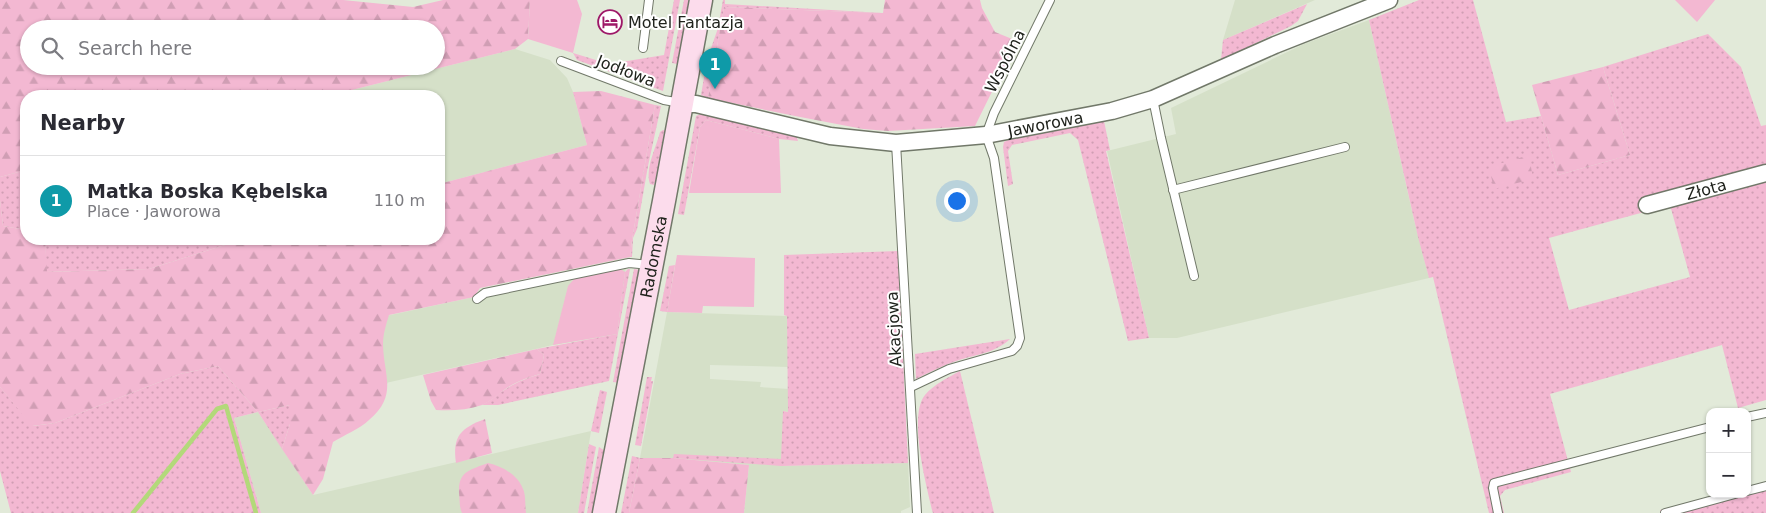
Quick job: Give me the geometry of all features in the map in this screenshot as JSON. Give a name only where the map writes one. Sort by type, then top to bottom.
[{"type":"main road","name":"Radomska","points":[[604,513],[683,104],[701,0]]},
{"type":"street","name":"Jaworowa","points":[[683,104],[696,104],[830,136],[896,142],[986,136],[1112,111],[1153,99],[1275,45],[1389,0]]},
{"type":"street","name":"Złota","points":[[1647,205],[1766,173]]},
{"type":"lane","points":[[643,48],[649,0]]},
{"type":"lane","name":"Wspólna","points":[[986,136],[994,113],[1050,0]]},
{"type":"lane","name":"Jodłowa","points":[[561,61],[664,100],[683,104]]},
{"type":"lane","points":[[1153,99],[1194,276]]},
{"type":"lane","points":[[911,387],[949,369],[1012,351],[1017,346],[1020,338],[994,158],[986,136]]},
{"type":"lane","name":"Akacjowa","points":[[896,142],[917,513]]},
{"type":"lane","points":[[1173,190],[1345,146]]},
{"type":"lane","points":[[478,299],[485,293],[629,263],[652,265]]},
{"type":"lane","points":[[1751,416],[1766,412]]},
{"type":"lane","points":[[1498,513],[1493,488],[1494,483],[1706,428]]},
{"type":"lane","points":[[1751,490],[1766,486]]},
{"type":"lane","points":[[1665,513],[1719,498]]},
{"type":"shaded area","points":[[1235,0],[1315,0],[1223,40]]},
{"type":"shaded area","points":[[1369,20],[1429,278],[1177,338],[1149,338],[1107,151],[1176,134],[1171,108],[1304,44]]},
{"type":"shaded area","points":[[515,49],[550,60],[567,78],[573,92],[587,145],[445,182],[445,90],[352,90],[412,75],[445,75],[445,67]]},
{"type":"shaded area","points":[[630,257],[625,272],[617,334],[553,345],[298,403],[284,338],[474,297],[480,289]]},
{"type":"shaded area","points":[[667,312],[787,316],[789,367],[710,365],[710,379],[761,382],[760,387],[789,389],[788,412],[784,411],[781,466],[908,463],[910,507],[901,511],[901,513],[744,513],[749,465],[673,458],[640,458]]},
{"type":"shaded area","points":[[258,412],[313,495],[591,431],[578,513],[261,513],[234,418]]},
{"type":"green space","points":[[0,0],[343,0],[413,7],[443,0],[530,0],[528,39],[515,49],[445,67],[445,20],[20,20],[20,75],[412,75],[352,90],[20,90],[20,172],[0,177]]},
{"type":"green space","points":[[530,0],[577,0],[582,14],[573,53],[528,39]]},
{"type":"green space","points":[[674,0],[680,0],[663,91],[577,60],[573,53],[609,64],[664,55]]},
{"type":"green space","points":[[684,0],[693,0],[682,65],[672,63]]},
{"type":"green space","points":[[723,0],[725,0],[725,4],[883,13],[724,7],[708,98],[701,95],[707,60],[718,28]]},
{"type":"green space","points":[[885,0],[980,0],[982,8],[995,32],[1017,41],[975,126],[888,131],[863,129],[708,98],[724,7],[883,13]]},
{"type":"green space","points":[[1419,0],[1473,0],[1506,122],[1541,116],[1558,175],[1630,155],[1603,67],[1708,34],[1741,67],[1761,126],[1766,125],[1766,400],[1738,408],[1722,345],[1550,394],[1571,472],[1505,490],[1500,496],[1504,513],[1489,513],[1433,277],[1429,278],[1369,20]],"holes":[[[1670,205],[1690,277],[1569,310],[1549,238]]]},
{"type":"green space","points":[[1675,0],[1715,0],[1697,22]]},
{"type":"green space","points":[[1307,4],[1298,21],[1291,26],[1221,60],[1223,40]]},
{"type":"green space","points":[[1603,67],[1630,155],[1558,175],[1532,85]]},
{"type":"green space","points":[[601,91],[655,105],[630,257],[480,288],[474,297],[389,315],[383,341],[387,376],[384,402],[378,411],[365,423],[333,442],[323,479],[313,495],[282,449],[290,424],[290,405],[258,412],[218,366],[180,374],[55,423],[32,426],[0,387],[0,200],[3,226],[20,229],[20,245],[45,245],[47,272],[149,269],[225,245],[445,245],[445,182],[587,145],[573,92]]},
{"type":"green space","points":[[655,105],[661,106],[637,229],[633,238],[632,257],[630,257],[632,240]]},
{"type":"green space","points":[[703,113],[796,135],[798,141],[779,139],[706,120],[700,127],[684,215],[678,214],[696,116]]},
{"type":"green space","points":[[706,120],[779,139],[781,193],[689,193],[700,127]]},
{"type":"green space","points":[[1104,121],[1110,150],[1106,151],[1149,338],[1128,341],[1078,140],[1070,133],[1012,145],[1008,151],[1013,184],[1008,186],[1004,142]]},
{"type":"green space","points":[[663,130],[670,131],[654,185],[650,184],[649,171],[660,132]]},
{"type":"green space","points":[[1529,155],[1533,179],[1494,189],[1489,167]]},
{"type":"green space","points":[[20,172],[20,229],[3,226],[0,177]]},
{"type":"green space","points":[[45,245],[225,245],[149,269],[46,272]]},
{"type":"green space","points":[[898,251],[908,463],[781,466],[673,458],[674,454],[781,459],[783,411],[788,412],[787,316],[784,315],[784,255]]},
{"type":"green space","points":[[677,255],[755,258],[754,307],[703,306],[702,313],[667,312]]},
{"type":"green space","points":[[675,265],[667,312],[660,311],[669,266]]},
{"type":"green space","points":[[619,268],[625,272],[617,334],[553,345],[568,286],[574,279]]},
{"type":"green space","points":[[630,269],[609,381],[498,405],[482,405],[514,384],[540,374],[544,355],[537,349],[617,334],[625,272]]},
{"type":"green space","points":[[634,269],[640,270],[620,383],[613,382]]},
{"type":"green space","points":[[1010,339],[992,350],[953,362],[916,379],[915,354]]},
{"type":"green space","points":[[537,349],[544,355],[540,374],[512,385],[485,403],[465,409],[436,410],[431,401],[423,375]]},
{"type":"green space","points":[[218,366],[258,412],[234,418],[261,513],[11,513],[0,471],[0,387],[33,426],[55,423],[180,374]]},
{"type":"green space","points":[[960,371],[994,513],[933,513],[932,510],[918,434],[920,405],[925,395],[932,388]]},
{"type":"green space","points":[[647,377],[652,377],[651,381],[653,381],[641,446],[635,445]]},
{"type":"green space","points":[[600,390],[607,392],[599,433],[591,431]]},
{"type":"green space","points":[[290,405],[290,424],[282,449],[258,412]]},
{"type":"green space","points":[[485,419],[492,453],[456,463],[455,446],[460,434],[470,426]]},
{"type":"green space","points":[[589,444],[596,447],[584,513],[578,513]]},
{"type":"green space","points":[[599,447],[605,451],[597,513],[587,513]]},
{"type":"green space","points":[[632,456],[640,458],[629,513],[621,513]]},
{"type":"green space","points":[[640,458],[673,458],[749,465],[744,513],[629,513]]},
{"type":"green space","points":[[488,463],[504,469],[521,484],[524,491],[526,513],[462,513],[459,486],[463,476],[466,472]]},
{"type":"green space","points":[[1766,482],[1766,513],[1661,513],[1660,510],[1706,498],[1751,498],[1751,486]]},
{"type":"waterway","points":[[133,513],[217,409],[226,406],[256,513]]},
{"type":"place","name":"Motel Fantazja","points":[[610,22]]},
{"type":"place","name":"Matka Boska Kębelska","points":[[715,89]]}]
